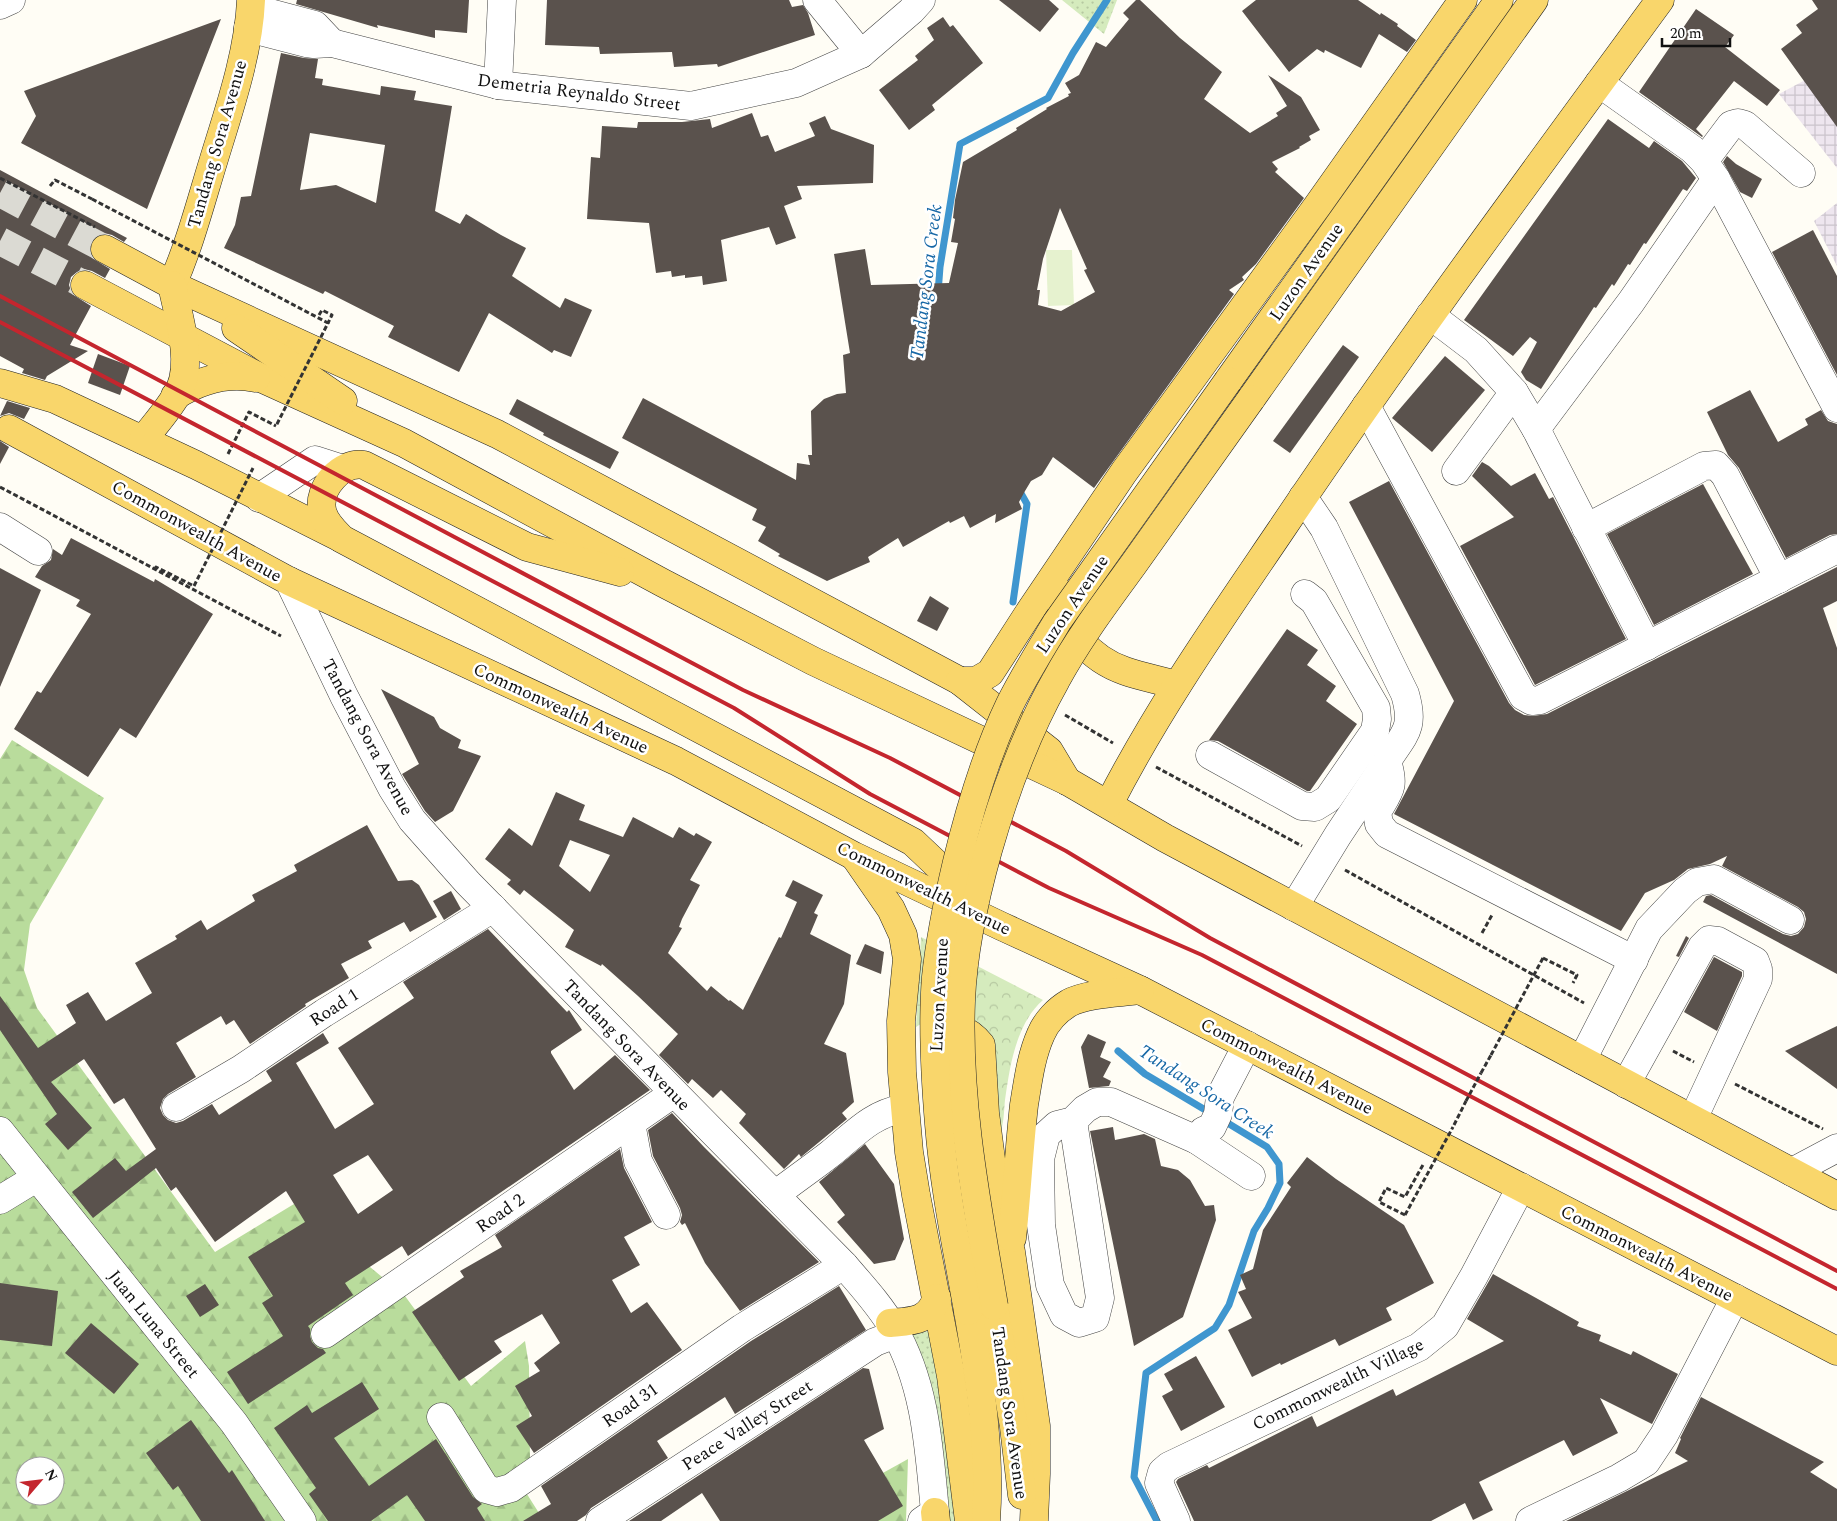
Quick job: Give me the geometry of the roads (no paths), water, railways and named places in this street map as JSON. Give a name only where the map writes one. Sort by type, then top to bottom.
[{"type":"main road","name":"Luzon Avenue","points":[[960,681],[976,680],[990,672],[1124,472],[1464,0]]},
{"type":"main road","name":"Luzon Avenue","points":[[981,1309],[941,1146],[937,1101],[935,1025],[936,978],[941,935],[965,829],[992,748],[1011,703],[1062,616],[1499,0]]},
{"type":"main road","name":"Luzon Avenue","points":[[981,1309],[961,1040],[961,999],[967,938],[981,876],[1003,800],[1018,758],[1055,680],[1093,621],[1534,0]]},
{"type":"main road","points":[[1109,804],[1134,755],[1178,685],[1303,497],[1430,315],[1660,0]]},
{"type":"main road","name":"Tandang Sora Avenue","points":[[172,285],[184,258],[231,104],[250,12]]},
{"type":"main road","points":[[105,249],[172,285],[496,434],[960,681],[1049,751],[1066,781]]},
{"type":"main road","points":[[85,285],[263,379],[404,443],[662,583],[813,661],[1066,781],[1109,804],[1165,838],[1837,1196]]},
{"type":"main road","points":[[143,440],[175,396],[182,383],[185,365],[176,333],[172,285]]},
{"type":"main road","points":[[172,285],[404,443]]},
{"type":"main road","points":[[175,396],[194,385],[223,376],[238,375],[263,379]]},
{"type":"main road","points":[[0,383],[55,399],[143,440],[342,539],[914,842],[1001,926]]},
{"type":"main road","name":"Commonwealth Avenue","points":[[9,429],[289,581],[676,761],[854,856],[1140,990],[1837,1351]]},
{"type":"main road","points":[[342,539],[327,522],[321,504],[328,484],[343,469],[355,464],[370,467],[527,547],[662,583]]},
{"type":"main road","points":[[1059,567],[1060,599],[1067,621],[1079,640],[1096,656],[1123,671],[1178,685]]},
{"type":"main road","points":[[854,856],[891,909],[903,936],[907,959],[902,1021],[904,1108],[916,1195],[952,1376],[969,1521]]},
{"type":"main road","points":[[1011,1252],[1019,1146],[1025,1098],[1030,1070],[1041,1034],[1053,1016],[1069,1004],[1100,995],[1140,990]]},
{"type":"main road","points":[[902,1072],[919,1043],[942,1029],[965,1030],[976,1038],[981,1045],[985,1113],[996,1198],[1011,1252],[1036,1426],[1034,1521]]},
{"type":"main road","points":[[893,1329],[926,1316],[930,1313],[937,1298]]},
{"type":"main road","name":"Tandang Sora Avenue","points":[[981,1309],[978,1373],[986,1438],[986,1521]]},
{"type":"main road","name":"Tandang Sora Avenue","points":[[981,1309],[1014,1426],[1025,1521]]},
{"type":"street","points":[[498,85],[502,0]]},
{"type":"street","points":[[817,0],[861,54]]},
{"type":"street","name":"Demetria Reynaldo Street","points":[[250,12],[306,43],[332,43],[498,85],[691,106],[796,83],[861,54],[921,0]]},
{"type":"street","points":[[1599,83],[1692,149],[1710,170],[1837,408]]},
{"type":"street","points":[[1536,429],[1631,302],[1710,170],[1732,125],[1738,122],[1745,124],[1801,173]]},
{"type":"street","points":[[1430,315],[1476,350],[1514,392],[1536,429],[1647,646]]},
{"type":"street","points":[[1456,471],[1514,392]]},
{"type":"street","points":[[1366,406],[1523,696],[1532,701],[1540,700],[1837,550]]},
{"type":"street","points":[[259,498],[315,460],[343,469]]},
{"type":"street","points":[[1586,528],[1704,466],[1716,465],[1725,475],[1779,579]]},
{"type":"street","points":[[1294,907],[1408,729],[1410,712],[1405,694],[1324,528],[1303,497]]},
{"type":"street","points":[[0,527],[38,551]]},
{"type":"street","name":"Tandang Sora Avenue","points":[[289,581],[366,740],[412,820],[493,908],[844,1265],[893,1329],[912,1370],[925,1418],[931,1518]]},
{"type":"street","points":[[1210,754],[1302,806],[1315,807],[1328,799],[1375,731],[1376,708],[1314,601],[1305,594]]},
{"type":"street","points":[[1387,761],[1392,775],[1392,782],[1390,790],[1377,812],[1379,824],[1387,834],[1634,960]]},
{"type":"street","points":[[1582,1060],[1650,928],[1685,891],[1697,882],[1714,879],[1790,920]]},
{"type":"street","name":"Road 1","points":[[176,1106],[241,1069],[324,1012],[493,908]]},
{"type":"street","points":[[1626,1084],[1702,947],[1709,940],[1718,941],[1755,961],[1758,969],[1758,978],[1693,1119]]},
{"type":"street","points":[[1208,1120],[1247,1045]]},
{"type":"street","name":"Road 2","points":[[325,1334],[674,1093]]},
{"type":"street","points":[[1073,1121],[1100,1298],[1095,1318],[1079,1323],[1064,1316],[1050,1285],[1041,1215],[1040,1158],[1046,1134],[1057,1125],[1073,1121],[1085,1109],[1097,1102],[1111,1102],[1208,1120],[1251,1176]]},
{"type":"street","points":[[775,1195],[830,1154],[868,1122],[887,1111],[904,1108]]},
{"type":"street","points":[[631,1122],[638,1160],[666,1215]]},
{"type":"street","name":"Juan Luna Street","points":[[0,1131],[234,1423],[302,1521]]},
{"type":"street","points":[[1792,1172],[1833,1140]]},
{"type":"street","points":[[0,1200],[36,1178]]},
{"type":"street","name":"Commonwealth Village","points":[[1176,1521],[1159,1482],[1162,1472],[1169,1466],[1419,1347],[1445,1326],[1521,1187]]},
{"type":"street","name":"Road 31","points":[[441,1417],[486,1489],[497,1492],[511,1488],[742,1328],[844,1265]]},
{"type":"street","points":[[1530,1521],[1619,1478],[1646,1462],[1664,1435],[1674,1412],[1735,1298]]},
{"type":"street","name":"Peace Valley Street","points":[[600,1521],[893,1329]]},
{"type":"waterway","name":"Tandang Sora Creek","points":[[938,293],[940,267],[960,144],[1048,98],[1073,53],[1107,0]]},
{"type":"waterway","name":"Tandang Sora Creek","points":[[1013,602],[1027,504],[1018,488]]},
{"type":"waterway","name":"Tandang Sora Creek","points":[[1118,1051],[1145,1074],[1212,1114]]},
{"type":"waterway","name":"Tandang Sora Creek","points":[[1157,1521],[1134,1477],[1146,1373],[1215,1328],[1229,1305],[1254,1231],[1280,1183],[1279,1164],[1267,1147],[1221,1119]]},
{"type":"tunnel","points":[[0,193],[105,249]]},
{"type":"tunnel","points":[[0,241],[85,285]]},
{"type":"railway","points":[[0,296],[743,690],[890,758],[1066,851],[1210,938],[1837,1271]]},
{"type":"railway","points":[[0,322],[734,708],[870,794],[1049,888],[1202,955],[1837,1289]]}]
